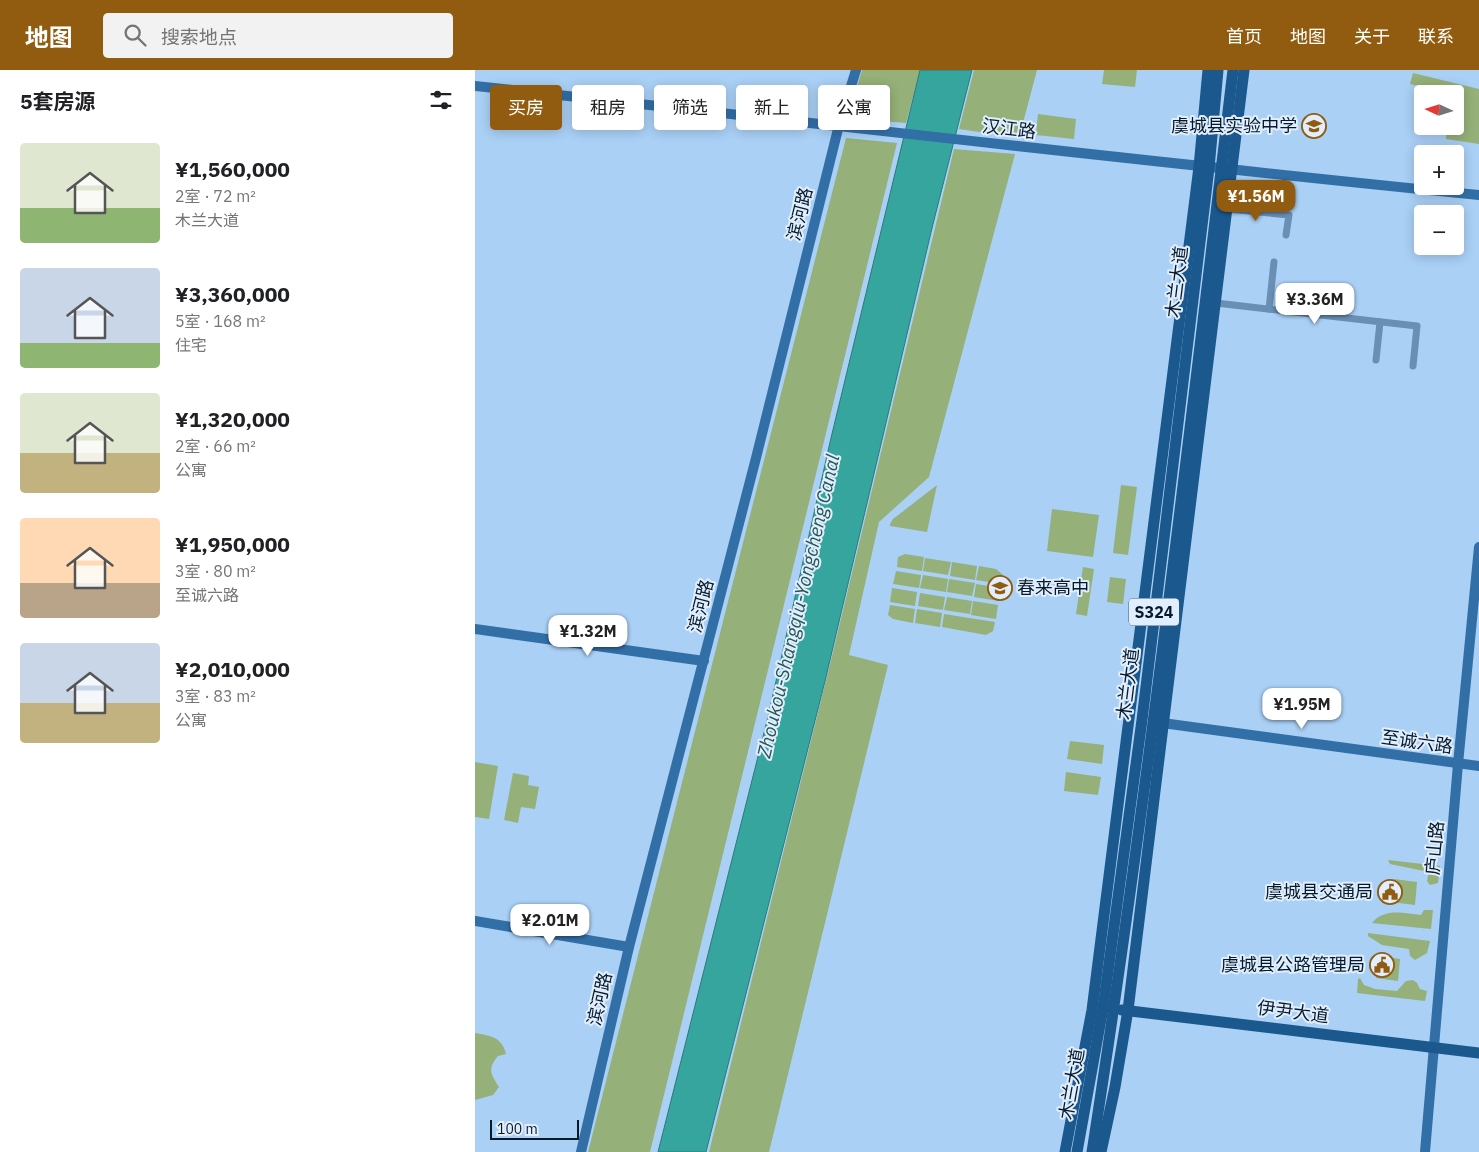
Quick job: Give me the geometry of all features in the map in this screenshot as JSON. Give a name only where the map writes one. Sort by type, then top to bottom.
[{"type":"main road","points":[[1065,1152],[1092,1010],[1204,168],[1207,70]]},
{"type":"main road","name":"木兰大道","points":[[1092,1152],[1204,168],[1218,70]]},
{"type":"main road","name":"木兰大道","points":[[1077,1152],[1109,1009],[1159,723],[1227,170],[1233,70]]},
{"type":"main road","points":[[1101,1152],[1115,1087],[1128,1010],[1159,723],[1228,208],[1227,170],[1244,70]]},
{"type":"main road","name":"伊尹大道","points":[[1109,1009],[1479,1053]]},
{"type":"street","name":"滨河路","points":[[851,85],[856,70]]},
{"type":"street","name":"汉江路","points":[[475,86],[818,124]]},
{"type":"street","name":"滨河路","points":[[581,1152],[629,947],[756,458],[838,130]]},
{"type":"street","name":"汉江路","points":[[878,130],[1204,168],[1479,195]]},
{"type":"street","points":[[1228,208],[1289,215],[1286,235]]},
{"type":"street","points":[[1269,309],[1274,262]]},
{"type":"street","points":[[1216,303],[1417,326],[1413,366]]},
{"type":"street","points":[[1376,360],[1381,322]]},
{"type":"street","name":"庐山路","points":[[1425,1152],[1458,764],[1479,547]]},
{"type":"street","points":[[475,629],[704,661]]},
{"type":"street","name":"至诚六路","points":[[1142,720],[1479,766]]},
{"type":"street","points":[[475,921],[629,947]]},
{"type":"shaded area","points":[[862,70],[920,70],[906,123],[890,122],[890,85],[858,85]]},
{"type":"shaded area","points":[[974,70],[1037,70],[1019,138],[959,129]]},
{"type":"shaded area","points":[[1104,70],[1137,70],[1135,87],[1102,84]]},
{"type":"shaded area","points":[[1413,73],[1462,85],[1414,85],[1410,84]]},
{"type":"shaded area","points":[[1464,85],[1479,89],[1479,144],[1446,139],[1446,135],[1464,135]]},
{"type":"shaded area","points":[[1038,114],[1076,119],[1074,139],[1036,135]]},
{"type":"shaded area","points":[[846,138],[897,143],[650,1152],[588,1152]]},
{"type":"shaded area","points":[[954,149],[1015,154],[929,477],[879,522],[849,655],[888,665],[769,1152],[709,1152],[833,652]]},
{"type":"shaded area","points":[[937,485],[927,532],[890,526],[893,519]]},
{"type":"shaded area","points":[[1121,485],[1137,487],[1128,555],[1113,553]]},
{"type":"shaded area","points":[[1052,509],[1099,515],[1093,557],[1047,551]]},
{"type":"shaded area","points":[[905,554],[924,557],[922,571],[897,567],[898,557]]},
{"type":"shaded area","points":[[925,558],[951,562],[948,575],[923,571]]},
{"type":"shaded area","points":[[952,562],[977,566],[975,580],[950,576]]},
{"type":"shaded area","points":[[979,566],[996,569],[1003,575],[1002,584],[976,580]]},
{"type":"shaded area","points":[[1083,567],[1094,569],[1087,616],[1076,614]]},
{"type":"shaded area","points":[[896,571],[921,575],[919,588],[893,584]]},
{"type":"shaded area","points":[[923,575],[948,579],[946,592],[920,588]]},
{"type":"shaded area","points":[[1110,577],[1126,579],[1123,604],[1107,602]]},
{"type":"shaded area","points":[[949,579],[975,583],[972,596],[947,592]]},
{"type":"shaded area","points":[[976,584],[1001,588],[999,601],[974,597]]},
{"type":"shaded area","points":[[892,588],[917,592],[915,606],[890,602]]},
{"type":"shaded area","points":[[920,593],[945,597],[943,610],[918,606]]},
{"type":"shaded area","points":[[947,597],[972,601],[970,614],[944,610]]},
{"type":"shaded area","points":[[973,601],[998,605],[996,619],[971,615]]},
{"type":"shaded area","points":[[890,605],[915,609],[913,623],[893,619],[888,615]]},
{"type":"shaded area","points":[[917,609],[942,613],[940,627],[915,623]]},
{"type":"shaded area","points":[[944,614],[995,622],[993,631],[986,635],[942,627]]},
{"type":"shaded area","points":[[1070,741],[1104,745],[1102,764],[1067,759]]},
{"type":"shaded area","points":[[475,762],[498,766],[489,819],[475,817]]},
{"type":"shaded area","points":[[1066,772],[1101,777],[1098,795],[1064,791]]},
{"type":"shaded area","points":[[513,773],[529,776],[528,785],[539,787],[535,809],[521,807],[518,823],[504,820]]},
{"type":"shaded area","points":[[1388,860],[1440,866],[1438,883],[1430,885],[1427,881],[1429,872],[1390,864]]},
{"type":"shaded area","points":[[1394,879],[1417,882],[1415,905],[1391,902]]},
{"type":"shaded area","points":[[1424,910],[1433,910],[1431,929],[1372,923],[1377,918],[1388,913],[1421,915]]},
{"type":"shaded area","points":[[1368,933],[1430,941],[1427,953],[1415,960],[1410,956],[1409,949],[1382,945],[1368,936]]},
{"type":"shaded area","points":[[1379,956],[1400,959],[1398,981],[1376,978]]},
{"type":"shaded area","points":[[1360,978],[1364,985],[1375,989],[1397,991],[1406,981],[1413,980],[1420,989],[1427,991],[1425,1001],[1357,993],[1358,979]]},
{"type":"shaded area","points":[[475,1033],[495,1038],[502,1044],[506,1054],[498,1056],[491,1068],[492,1075],[499,1087],[493,1095],[475,1100]]},
{"type":"water","name":"Zhoukou-Shangqiu-Yongcheng Canal","points":[[920,70],[972,70],[933,224],[825,681],[706,1152],[658,1152],[767,721],[831,438]]},
{"type":"place","name":"虞城县实验中学","points":[[1314,126]]},
{"type":"place","name":"春来高中","points":[[1000,588]]},
{"type":"place","name":"虞城县交通局","points":[[1390,892]]},
{"type":"place","name":"虞城县公路管理局","points":[[1382,965]]}]
